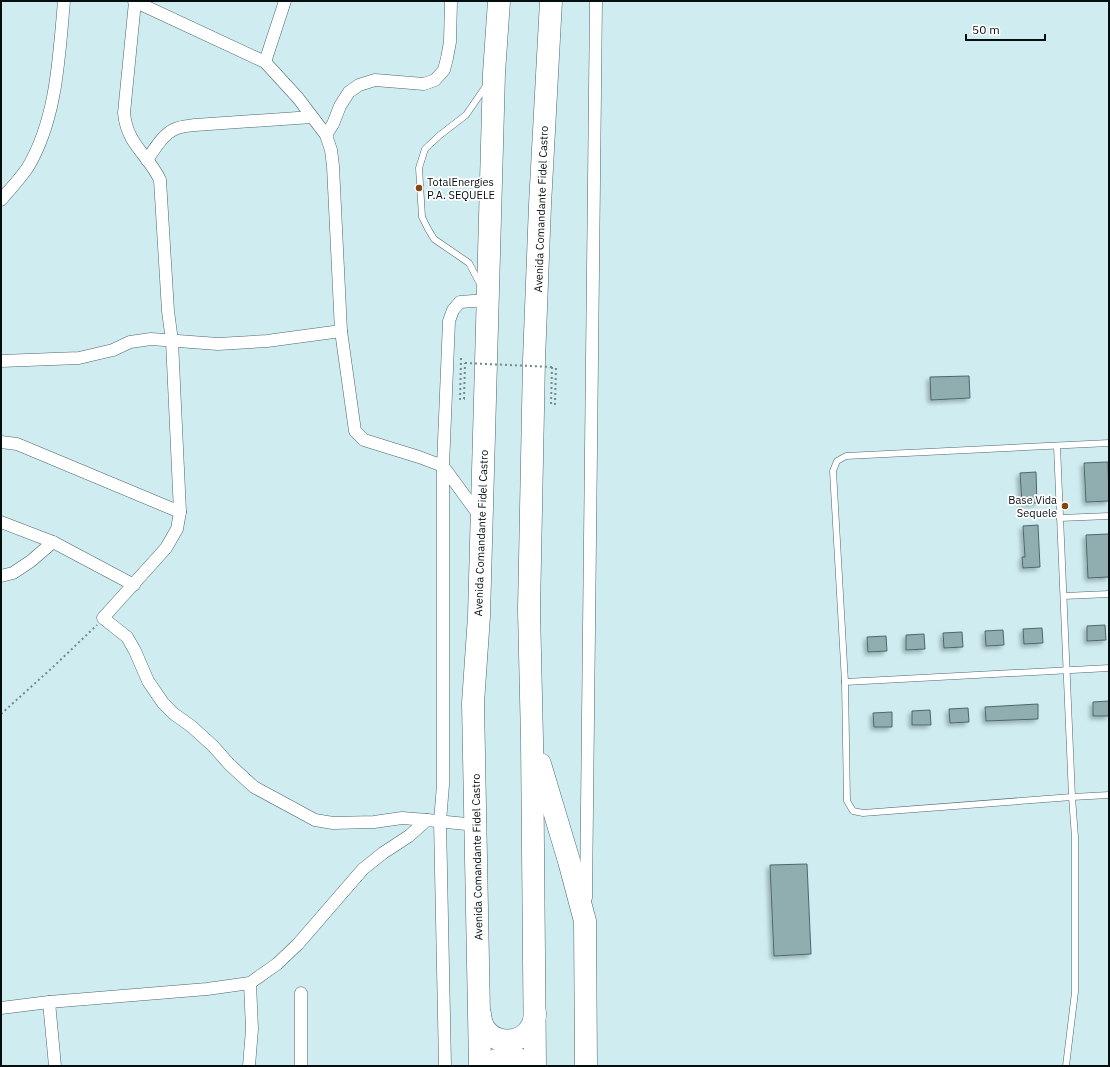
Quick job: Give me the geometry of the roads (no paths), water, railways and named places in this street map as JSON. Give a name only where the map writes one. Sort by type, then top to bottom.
[{"type":"highway","name":"Avenida Comandante Fidel Castro","points":[[480,1066],[473,703],[479,616],[494,73],[499,1]]},
{"type":"highway","name":"Avenida Comandante Fidel Castro","points":[[535,1066],[532,740],[529,610],[534,360],[551,1]]},
{"type":"highway","points":[[532,740],[569,860],[585,921],[586,1066]]},
{"type":"highway","points":[[480,1012],[481,1022],[488,1033],[495,1038],[508,1041],[520,1038],[527,1032],[532,1025],[535,1012]]},
{"type":"highway","points":[[488,1066],[499,1059],[508,1057],[522,1061],[528,1066]]},
{"type":"street","points":[[1,200],[28,167],[37,148],[49,113],[59,60],[64,1]]},
{"type":"street","points":[[476,826],[402,818],[350,824],[315,820],[254,787],[191,726],[174,714],[163,703],[148,681],[127,637],[103,618],[166,548],[177,529],[180,512],[172,341],[168,311],[160,180],[155,170],[128,133],[124,113],[134,1],[265,62],[298,98],[326,135],[331,150],[333,166],[341,331],[355,431],[364,440],[443,466],[481,520]]},
{"type":"street","points":[[265,62],[285,1]]},
{"type":"street","points":[[326,135],[333,124],[340,106],[349,92],[359,85],[375,80],[424,84],[435,80],[444,70],[450,42],[452,1]]},
{"type":"street","points":[[585,921],[596,1]]},
{"type":"street","points":[[147,160],[166,135],[174,129],[194,125],[312,117]]},
{"type":"street","points":[[445,1066],[440,821],[443,785],[443,466],[449,321],[453,310],[460,302],[487,300]]},
{"type":"street","points":[[1,361],[79,358],[113,350],[130,342],[151,339],[218,344],[267,341],[341,331]]},
{"type":"street","points":[[1,442],[17,444],[180,512]]},
{"type":"street","points":[[1,522],[53,542],[134,585]]},
{"type":"street","points":[[1,576],[13,573],[53,542]]},
{"type":"street","points":[[1,1008],[49,1002],[207,990],[250,983],[276,964],[298,944],[363,869],[383,853],[409,836],[428,820]]},
{"type":"street","points":[[249,1066],[252,1029],[250,983]]},
{"type":"street","points":[[301,993],[301,1066]]},
{"type":"street","points":[[49,1002],[55,1066]]},
{"type":"lane","points":[[487,300],[469,263],[434,239],[428,229],[422,216],[419,168],[425,149],[440,135],[466,116],[478,100],[494,73]]},
{"type":"lane","points":[[1109,443],[846,456],[837,461],[832,470],[845,682],[847,801],[853,811],[863,813],[1109,795]]},
{"type":"lane","points":[[1057,446],[1075,837],[1075,992],[1066,1066]]},
{"type":"lane","points":[[1060,518],[1109,516]]},
{"type":"lane","points":[[1064,596],[1109,594]]},
{"type":"lane","points":[[845,682],[1109,668]]},
{"type":"place","name":"TotalEnergies P.A. SEQUELE","points":[[419,188]]},
{"type":"place","name":"Base Vida Sequele","points":[[1065,506]]}]
